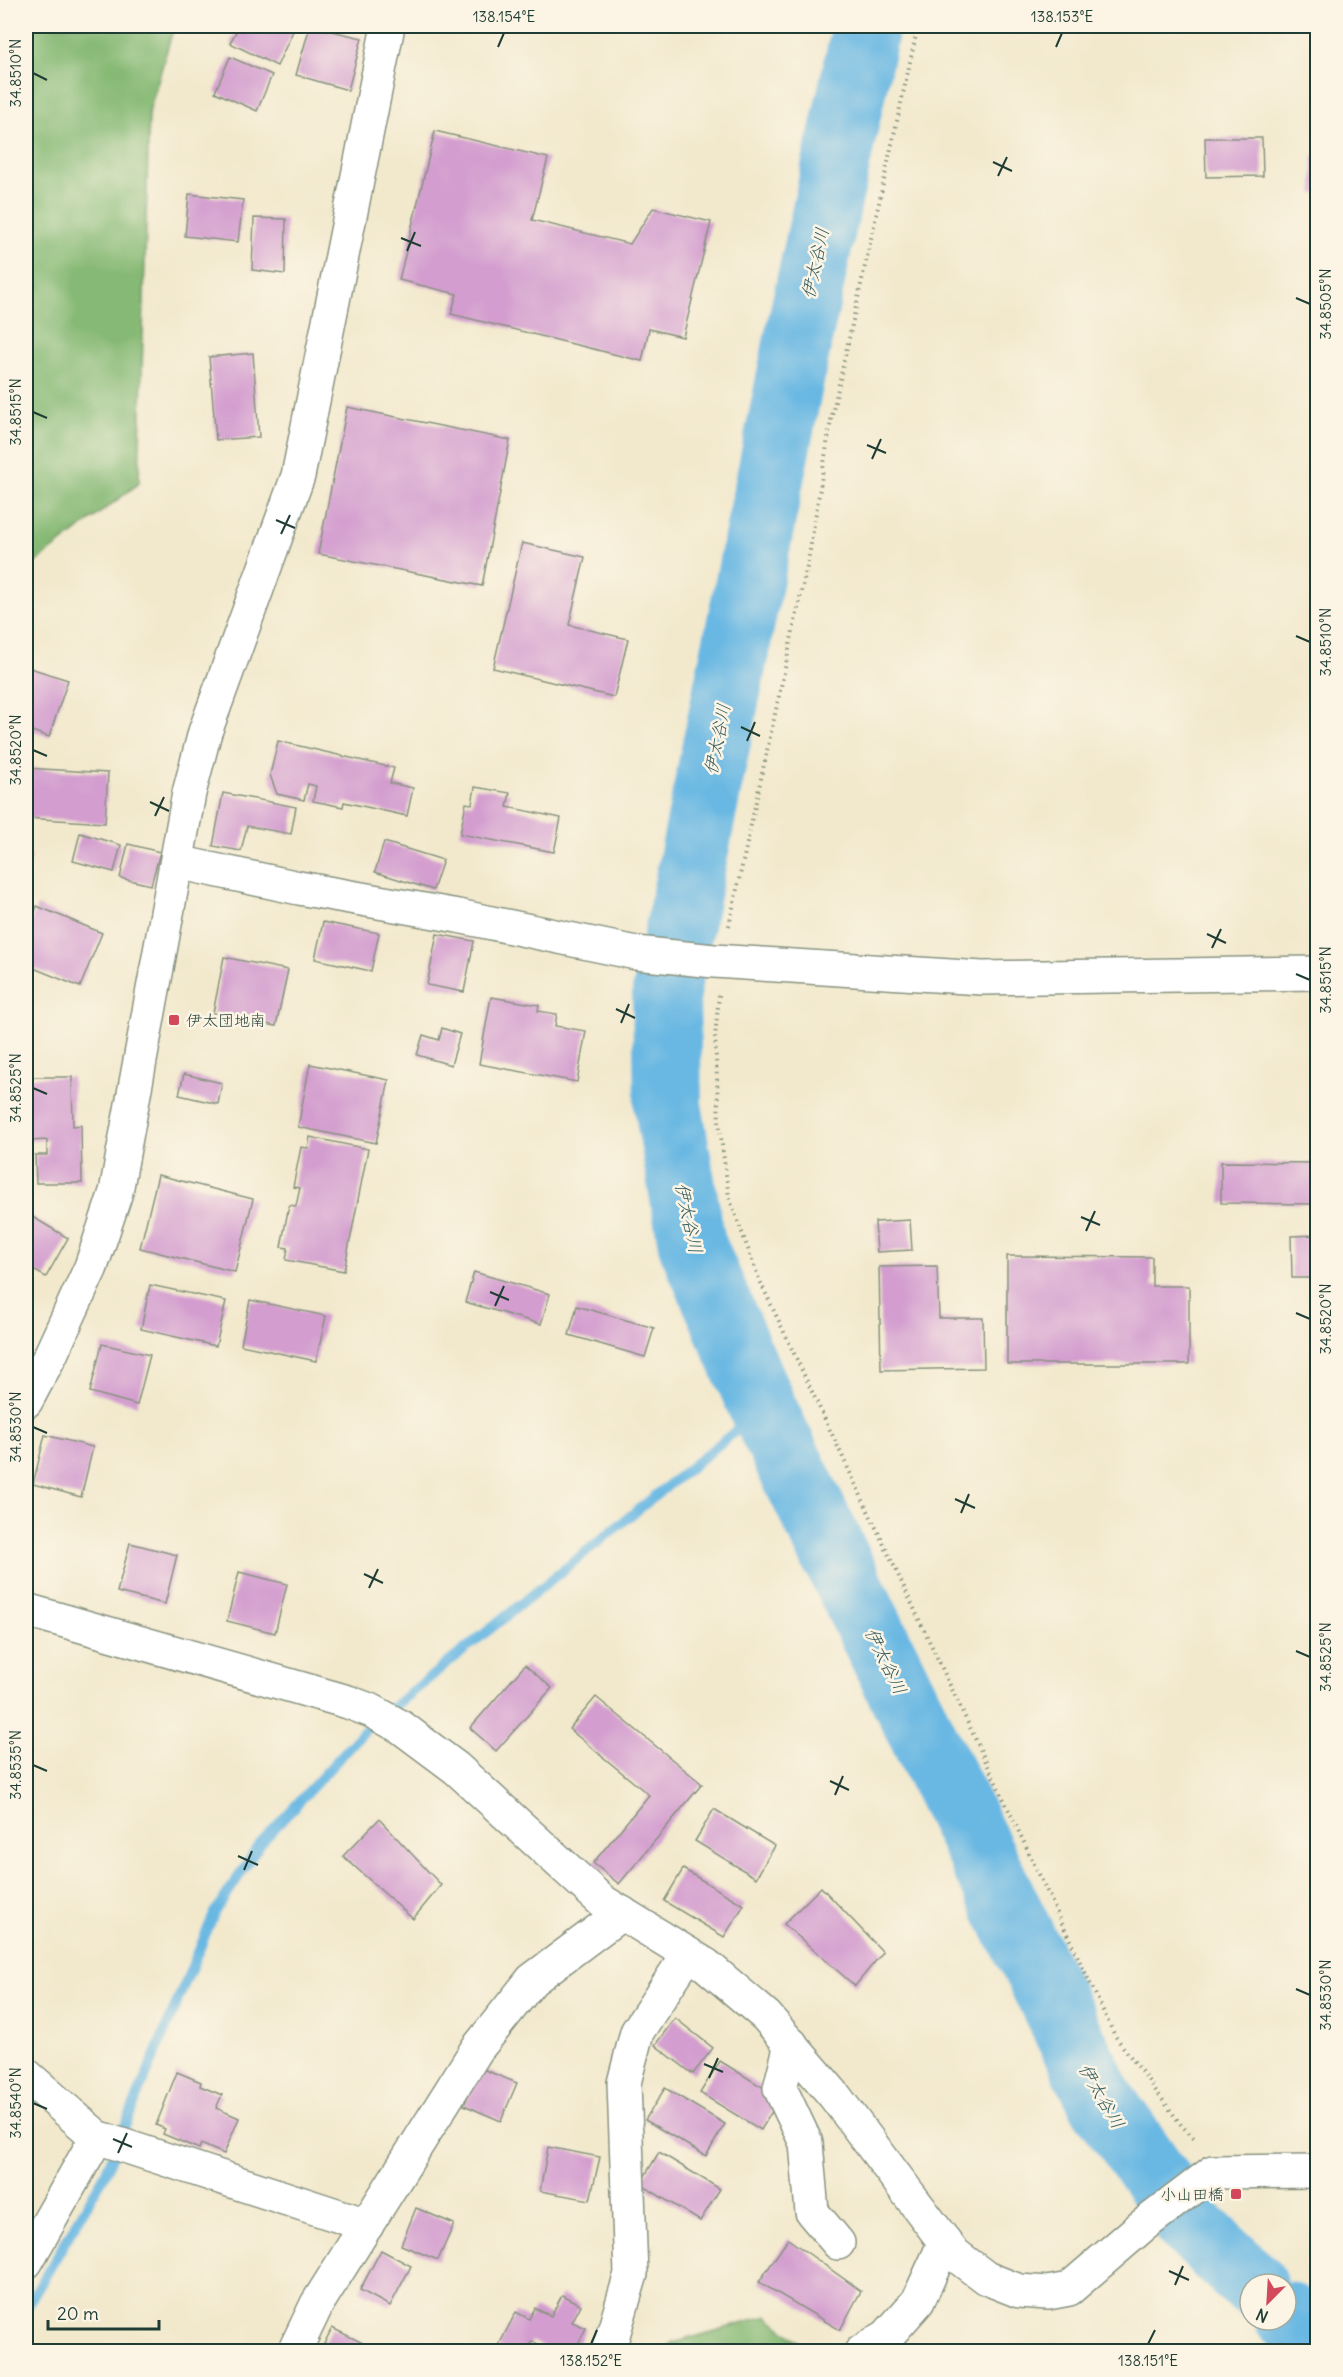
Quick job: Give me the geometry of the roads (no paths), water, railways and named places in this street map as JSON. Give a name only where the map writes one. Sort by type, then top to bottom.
[{"type":"street","points":[[26,1401],[51,1354],[91,1267],[116,1192],[189,793],[205,732],[298,476],[388,26]]},
{"type":"street","points":[[177,862],[298,888],[458,916],[636,953],[982,978],[1317,973]]},
{"type":"street","points":[[26,1610],[348,1702],[372,1711],[401,1727],[456,1768],[602,1900],[706,1965],[766,2016],[834,2095],[953,2253],[986,2278],[1019,2291],[1048,2293],[1069,2289],[1141,2227],[1220,2171],[1317,2171]]},
{"type":"street","points":[[294,2352],[317,2304],[477,2049],[532,1980],[622,1913]]},
{"type":"street","points":[[608,2352],[632,2274],[624,2083],[637,2032],[687,1954]]},
{"type":"street","points":[[790,2044],[780,2088],[806,2143],[812,2212],[838,2243]]},
{"type":"street","points":[[26,2075],[97,2137],[366,2225]]},
{"type":"street","points":[[26,2262],[97,2137]]},
{"type":"street","points":[[861,2352],[888,2336],[918,2301],[945,2242]]},
{"type":"waterway","name":"伊太谷川","points":[[866,26],[799,335],[666,993],[668,1106],[692,1244],[763,1409],[1101,2100],[1188,2223],[1240,2272]]},
{"type":"waterway","points":[[26,2309],[105,2174],[214,1914],[260,1844],[366,1729],[763,1409]]},
{"type":"waterway","name":"伊太谷川","points":[[1298,2326],[1318,2344]]},
{"type":"place","name":"伊太団地南","points":[[174,1020]]},
{"type":"place","name":"小山田橋","points":[[1236,2194]]}]
